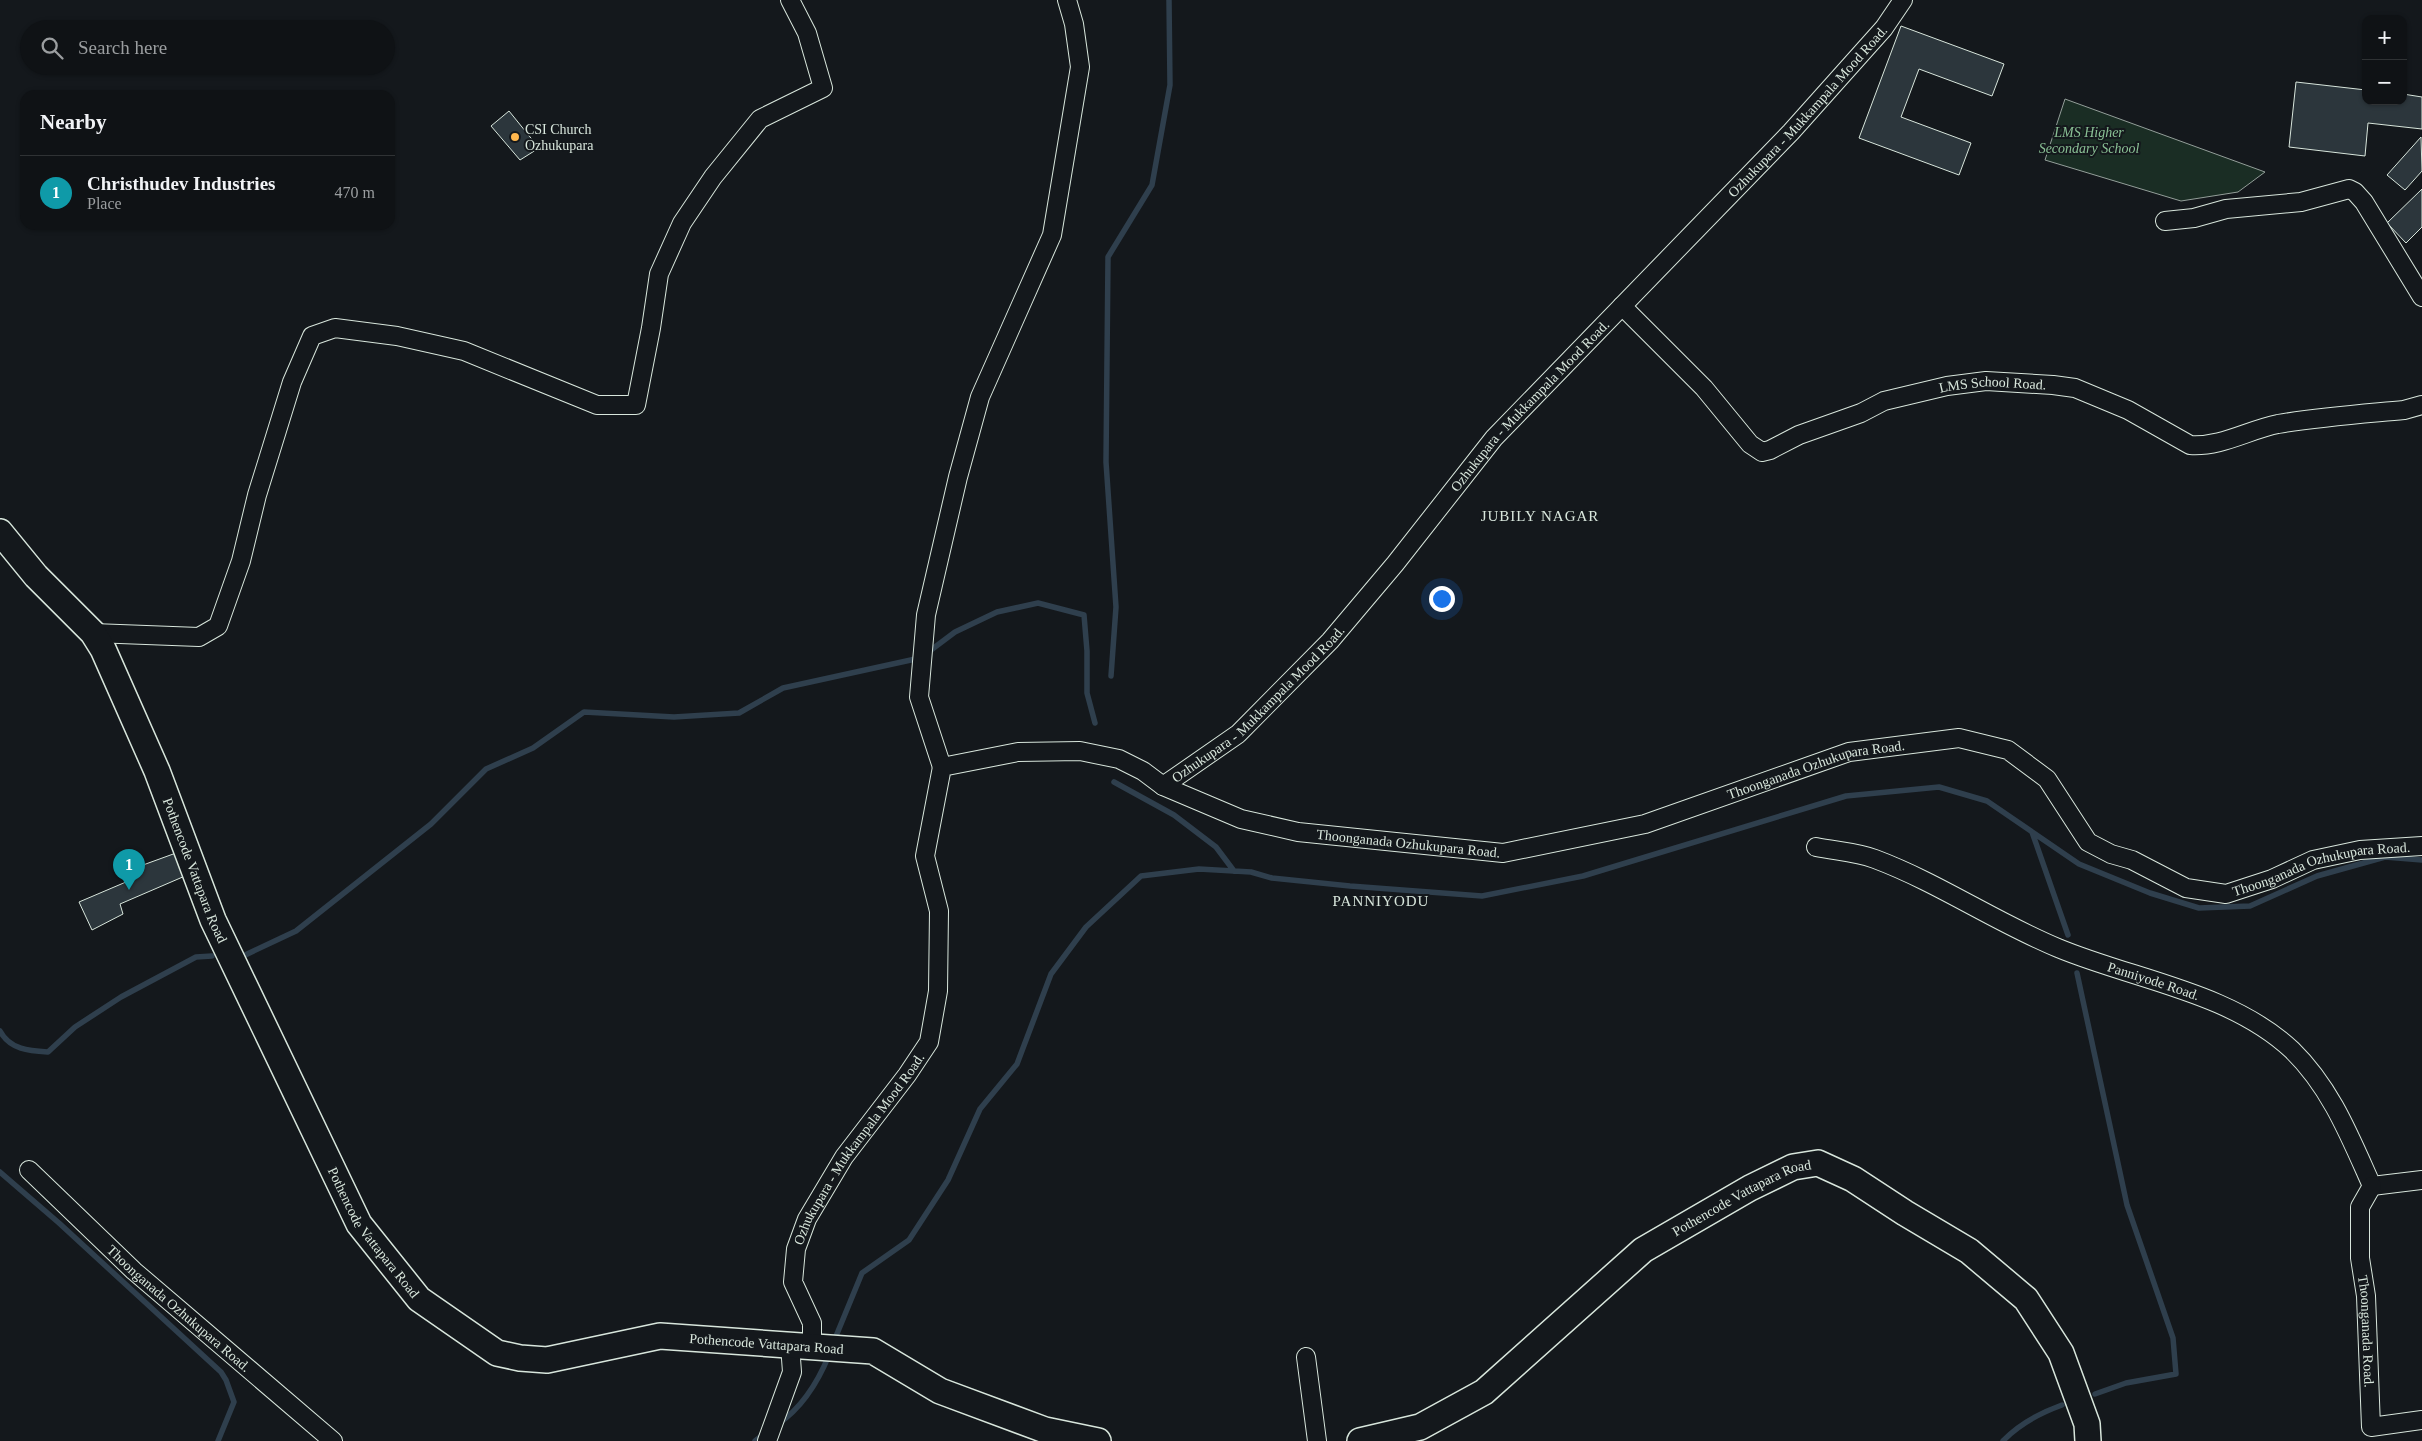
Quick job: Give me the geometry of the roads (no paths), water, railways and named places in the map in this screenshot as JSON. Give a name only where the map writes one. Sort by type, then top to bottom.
[{"type":"main road","name":"Pothencode Vattapara Road","points":[[0,532],[36,576],[93,633],[103,649],[157,770],[213,920],[359,1224],[419,1300],[497,1353],[520,1358],[547,1360],[660,1336],[873,1351],[940,1391],[1045,1430],[1098,1441]]},
{"type":"main road","name":"Pothencode Vattapara Road","points":[[1360,1441],[1420,1427],[1484,1392],[1643,1250],[1750,1188],[1792,1167],[1818,1163],[1853,1179],[1969,1251],[2026,1300],[2061,1353],[2087,1424],[2088,1441]]},
{"type":"street","points":[[93,633],[199,637],[218,626],[241,561],[257,495],[292,382],[312,336],[335,328],[398,336],[464,351],[597,405],[636,405],[659,274],[682,223],[713,177],[760,118],[823,88],[807,33],[790,0]]},
{"type":"street","points":[[942,767],[919,697],[926,615],[958,477],[980,398],[1052,235],[1080,67],[1074,24],[1068,0]]},
{"type":"street","name":"Ozhukupara - Mukkampala Mood Road.","points":[[808,1347],[812,1323],[793,1282],[796,1249],[807,1219],[844,1157],[908,1075],[929,1042],[938,991],[939,911],[925,856],[942,767],[1018,752],[1080,750],[1119,759],[1143,771],[1163,786],[1238,734],[1330,641],[1395,564],[1494,438],[1791,132],[1884,28],[1903,0]]},
{"type":"street","points":[[2165,221],[2194,218],[2226,209],[2301,202],[2349,190],[2355,192],[2364,202],[2422,296]]},
{"type":"street","name":"LMS School Road.","points":[[1622,306],[1704,388],[1750,444],[1762,452],[1770,450],[1799,435],[1861,413],[1884,401],[1947,386],[1986,381],[2075,388],[2128,410],[2190,444],[2199,445],[2236,438],[2278,424],[2404,410],[2422,405]]},
{"type":"street","name":"Thoonganada Ozhukupara Road.","points":[[1163,786],[1241,819],[1298,832],[1503,853],[1645,824],[1849,752],[1959,738],[2008,750],[2047,779],[2088,842],[2111,854],[2132,860],[2186,888],[2226,894],[2272,879],[2313,860],[2360,850],[2422,846]]},
{"type":"street","name":"Panniyode Road.","points":[[1816,847],[1874,858],[1937,885],[2000,922],[2058,948],[2116,970],[2216,1002],[2259,1023],[2292,1050],[2313,1074],[2337,1108],[2372,1186]]},
{"type":"street","name":"Thoonganada Ozhukupara Road.","points":[[29,1170],[134,1272],[333,1441]]},
{"type":"street","points":[[2372,1186],[2422,1180]]},
{"type":"street","name":"Thoonganada Road.","points":[[2372,1186],[2360,1207],[2360,1258],[2366,1296],[2371,1427],[2422,1420]]},
{"type":"street","points":[[767,1441],[792,1372],[808,1347]]},
{"type":"street","points":[[1306,1357],[1317,1441]]},
{"type":"waterway","points":[[1111,676],[1116,607],[1106,462],[1108,257],[1152,185],[1170,85],[1169,0]]},
{"type":"waterway","points":[[927,653],[955,632],[997,612],[1038,603],[1084,615],[1087,651],[1087,693],[1095,723]]},
{"type":"waterway","points":[[243,956],[296,931],[431,824],[486,769],[533,748],[584,712],[674,717],[739,713],[783,688],[920,658]]},
{"type":"waterway","points":[[1114,782],[1174,815],[1216,847],[1234,871]]},
{"type":"waterway","points":[[834,1341],[862,1273],[909,1240],[948,1180],[980,1109],[1017,1064],[1051,974],[1086,927],[1141,876],[1199,869],[1251,872],[1272,878],[1482,896],[1583,876],[1846,796],[1939,787],[1987,801],[2079,864],[2150,893],[2199,908],[2250,906],[2317,876],[2385,857],[2422,860]]},
{"type":"waterway","points":[[2032,832],[2068,935]]},
{"type":"waterway","points":[[0,1031],[15,1046],[28,1050],[48,1052],[75,1027],[121,997],[196,957],[212,956]]},
{"type":"waterway","points":[[2077,973],[2127,1205],[2173,1338],[2176,1374],[2126,1383],[2095,1394]]},
{"type":"waterway","points":[[0,1172],[59,1223],[221,1372],[234,1402],[218,1441]]},
{"type":"waterway","points":[[778,1424],[795,1410],[809,1393],[829,1355]]},
{"type":"waterway","points":[[2003,1441],[2030,1420],[2062,1405]]},
{"type":"waterway","points":[[755,1441],[764,1434]]},
{"type":"place","name":"CSI Church Ozhukupara","points":[[515,137]]},
{"type":"place","name":"Christhudev Industries","points":[[129,890]]},
{"type":"district","name":"JUBILY NAGAR","points":[[1540,516]]},
{"type":"district","name":"PANNIYODU","points":[[1381,901]]},
{"type":"park label","name":"LMS Higher Secondary School","points":[[2089,140]]}]
